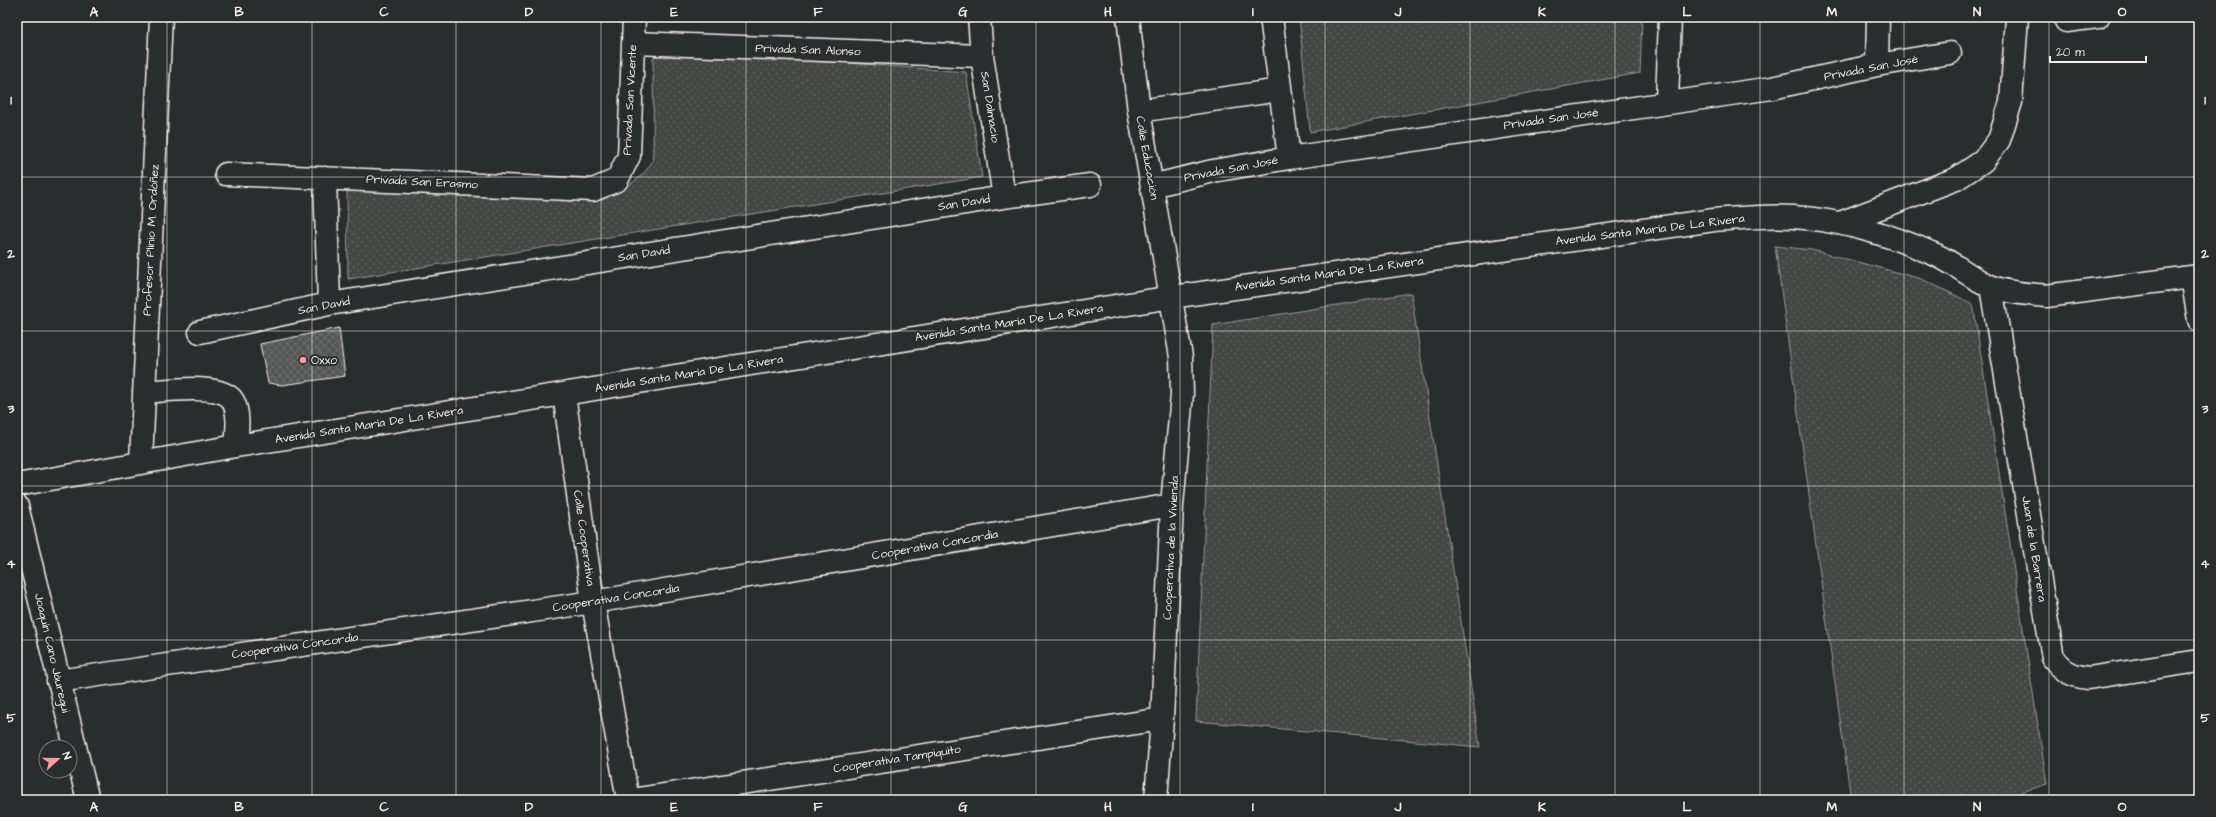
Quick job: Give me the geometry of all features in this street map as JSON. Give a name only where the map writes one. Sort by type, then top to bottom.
[{"type":"street","name":"Profesor Plinio M. Ordóñez","points":[[142,462],[161,17]]},
{"type":"street","name":"Privada San Vicente","points":[[617,180],[629,156],[634,17]]},
{"type":"street","name":"San Dalmacio","points":[[979,17],[982,56],[1004,197]]},
{"type":"street","name":"Calle Educación","points":[[1128,17],[1139,111],[1172,297]]},
{"type":"street","points":[[1270,17],[1289,158]]},
{"type":"street","points":[[1667,102],[1670,17]]},
{"type":"street","points":[[1877,66],[1878,17]]},
{"type":"street","points":[[1840,223],[1956,180],[1983,161],[1999,140],[2011,102],[2017,17]]},
{"type":"street","points":[[2066,21],[2098,17]]},
{"type":"street","name":"Privada San Alonso","points":[[634,43],[982,56]]},
{"type":"street","name":"Privada San José","points":[[1152,186],[1213,171],[1289,158],[1667,102],[1772,88],[1877,66],[1950,53]]},
{"type":"street","points":[[1139,111],[1279,90]]},
{"type":"street","name":"Privada San Erasmo","points":[[226,174],[593,190],[617,180]]},
{"type":"street","points":[[325,178],[329,304]]},
{"type":"street","name":"San David","points":[[200,332],[329,304],[1004,197],[1090,185]]},
{"type":"street","name":"Avenida Santa María De La Rivera","points":[[17,485],[236,446],[1172,297],[1714,220],[1760,216],[1794,217],[1840,223],[1886,235],[1938,256],[1991,287],[2022,294],[2046,296],[2195,277]]},
{"type":"street","points":[[2195,277],[2199,320]]},
{"type":"street","name":"Juan de la Barrera","points":[[1991,287],[2053,658],[2062,670],[2074,676],[2088,678],[2199,661]]},
{"type":"street","name":"Cooperativa de la Vivienda","points":[[1156,800],[1162,718],[1172,505],[1182,394],[1181,357],[1172,297]]},
{"type":"street","points":[[144,392],[212,389],[226,393],[233,401],[237,415],[236,446]]},
{"type":"street","name":"Calle Cooperativa","points":[[564,394],[593,602],[629,800]]},
{"type":"street","name":"Cooperativa Concordia","points":[[58,681],[593,602],[1172,505]]},
{"type":"street","name":"Joaquín Cano Jáuregui","points":[[17,506],[58,681],[88,800]]},
{"type":"street","name":"Cooperativa Tampiquito","points":[[629,800],[1162,718]]},
{"type":"shaded area","points":[[1299,17],[1642,17],[1640,73],[1310,132]]},
{"type":"shaded area","points":[[667,49],[966,72],[982,177],[348,279],[347,188],[602,200],[630,185],[642,175],[652,162],[653,58]]},
{"type":"shaded area","points":[[1775,246],[1812,250],[1922,279],[1973,304],[2047,784],[1997,800],[1851,800]]},
{"type":"shaded area","points":[[1411,293],[1480,747],[1196,721],[1213,325]]},
{"type":"building","name":"Oxxo","points":[[339,328],[345,376],[282,385],[268,383],[260,344]]},
{"type":"place","name":"Oxxo","points":[[303,360]]}]
